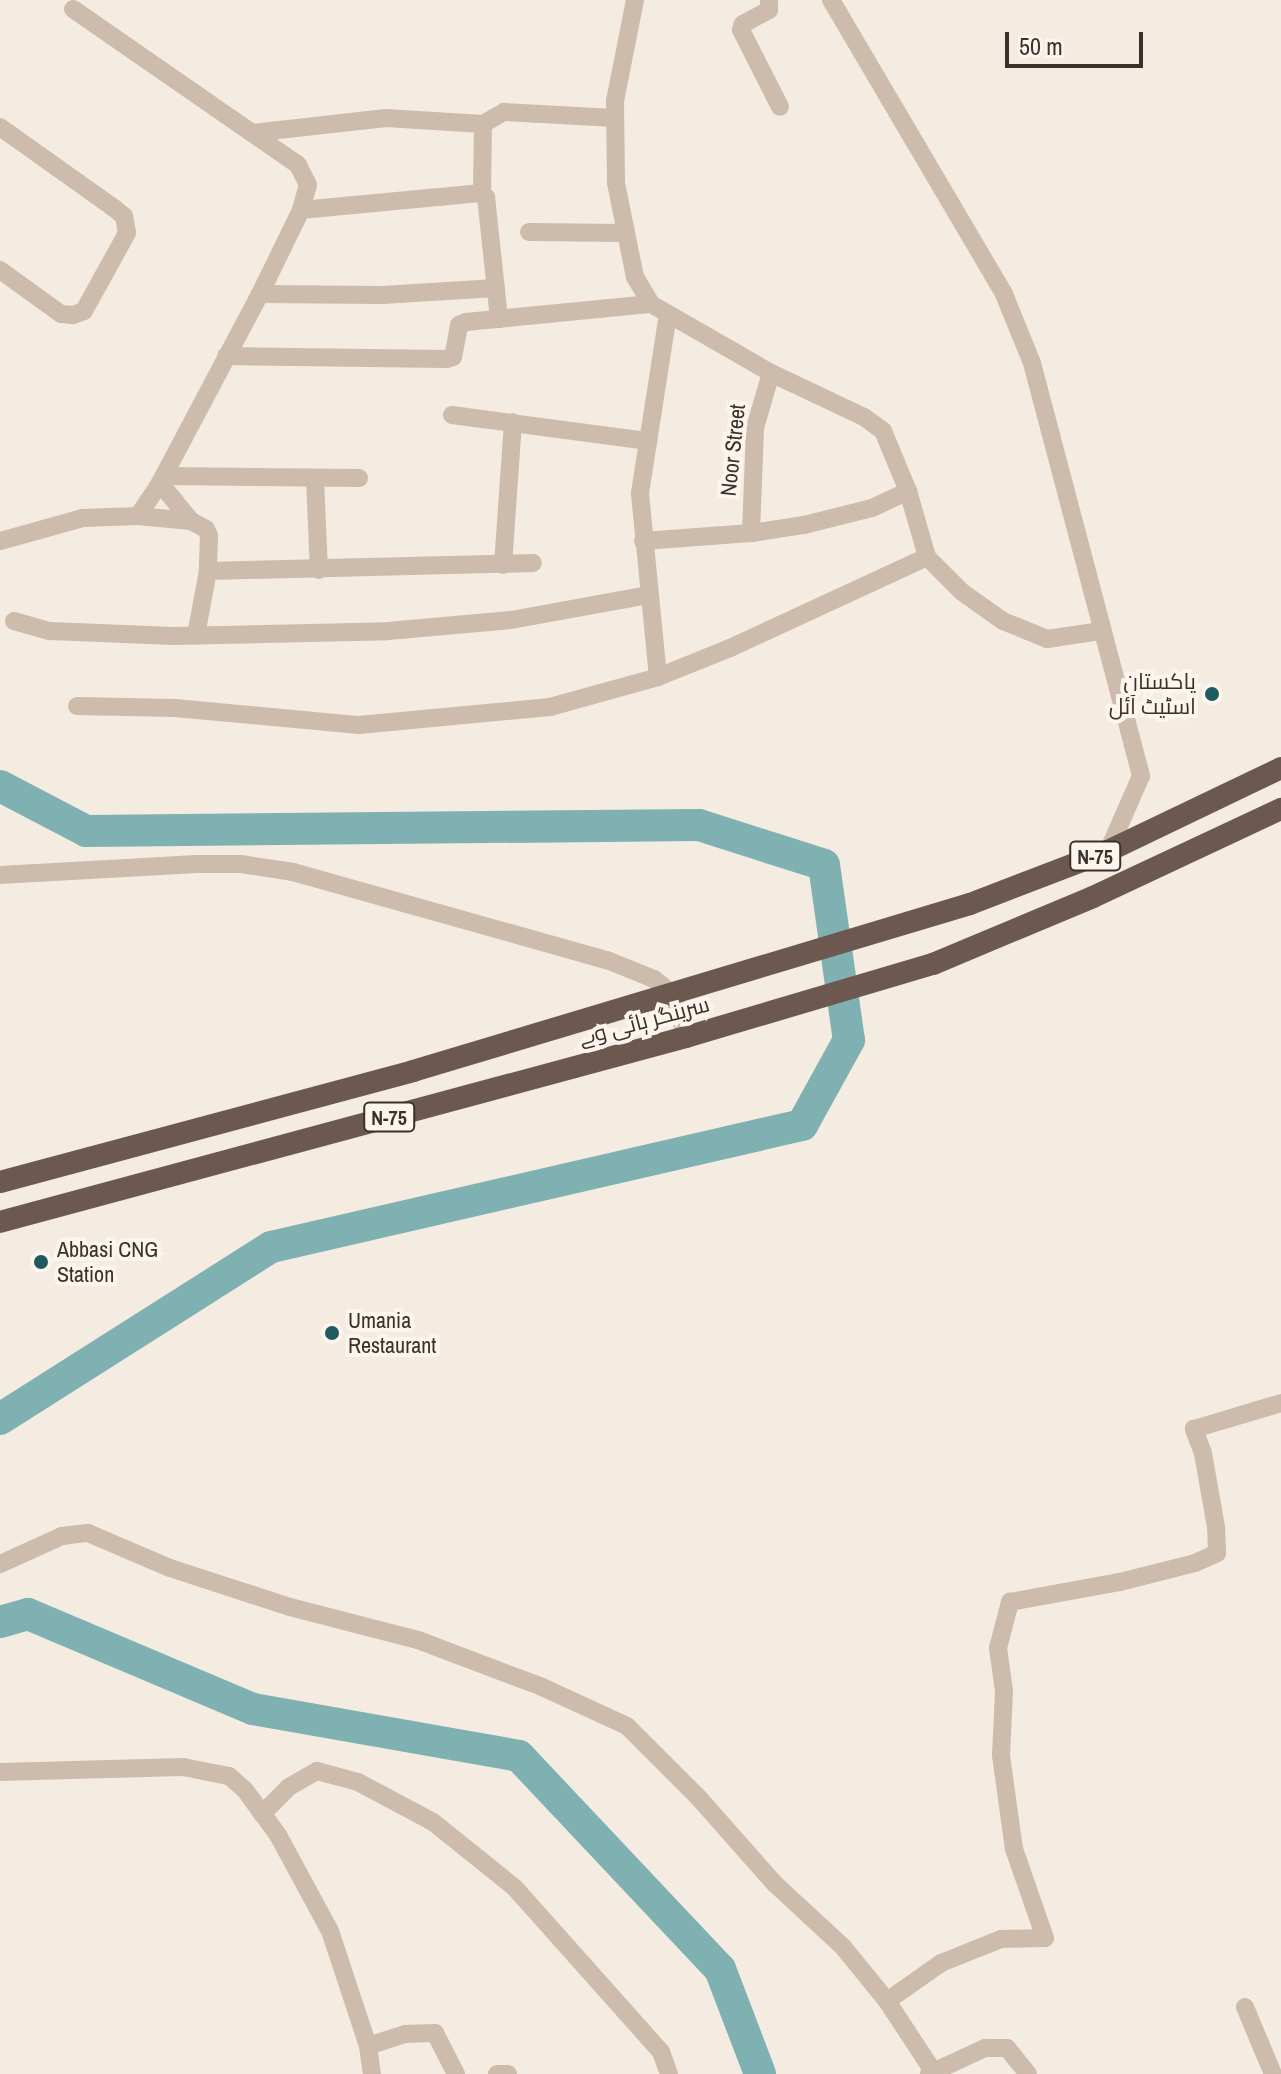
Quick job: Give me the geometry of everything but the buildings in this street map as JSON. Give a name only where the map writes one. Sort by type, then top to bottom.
[{"type":"highway","name":"سرینگر ہائی وے","points":[[0,1182],[413,1071],[970,904],[1108,851],[1281,768]]},
{"type":"highway","name":"سرینگر ہائی وے","points":[[0,1222],[686,1037],[933,964],[1093,897],[1281,809]]},
{"type":"street","points":[[635,0],[615,101],[616,183],[635,277],[651,304],[771,373],[864,417],[883,431],[908,491],[927,557],[962,592],[1003,621],[1047,639],[1101,631]]},
{"type":"street","points":[[769,0],[769,10],[743,24],[741,30],[780,107]]},
{"type":"street","points":[[831,0],[1004,294],[1032,363],[1141,776],[1108,851]]},
{"type":"street","points":[[73,9],[298,165],[308,185],[301,210],[260,294],[162,479],[138,516]]},
{"type":"street","points":[[252,133],[386,118],[483,124],[504,112],[615,118]]},
{"type":"street","points":[[483,124],[482,193],[486,197],[499,319]]},
{"type":"street","points":[[0,127],[124,216],[127,233],[84,311],[73,315],[61,314],[0,270]]},
{"type":"street","points":[[301,210],[482,193]]},
{"type":"street","points":[[529,232],[624,233]]},
{"type":"street","points":[[260,294],[382,295],[496,288]]},
{"type":"street","points":[[226,356],[446,359],[453,357],[459,325],[651,304]]},
{"type":"street","points":[[658,677],[640,493],[668,315]]},
{"type":"street","name":"Noor Street","points":[[751,533],[755,428],[771,373]]},
{"type":"street","points":[[452,415],[648,441]]},
{"type":"street","points":[[503,565],[513,422]]},
{"type":"street","points":[[162,479],[359,478]]},
{"type":"street","points":[[162,479],[191,521]]},
{"type":"street","points":[[315,479],[319,570]]},
{"type":"street","points":[[643,541],[751,533],[804,525],[872,508],[908,491]]},
{"type":"street","points":[[0,541],[83,518],[138,516],[191,521],[206,529],[209,536],[208,571],[196,635]]},
{"type":"street","points":[[77,706],[175,708],[359,725],[550,707],[658,677],[730,648],[927,557]]},
{"type":"street","points":[[208,571],[533,563]]},
{"type":"street","points":[[14,621],[50,631],[196,635],[388,631],[511,620],[648,595]]},
{"type":"street","points":[[0,875],[197,864],[241,864],[293,872],[607,960],[654,979],[674,995],[686,1037]]},
{"type":"street","points":[[887,2001],[941,1963],[1001,1939],[1045,1938],[1014,1849],[1001,1755],[1004,1691],[998,1648],[1010,1602],[1120,1582],[1195,1563],[1217,1553],[1213,1512],[1194,1429],[1281,1403]]},
{"type":"street","points":[[0,1564],[62,1536],[88,1533],[170,1568],[290,1607],[418,1640],[540,1686],[627,1726],[698,1797],[774,1883],[843,1947],[887,2001],[931,2073],[985,2048],[1007,2048],[1028,2074]]},
{"type":"street","points":[[0,1772],[183,1767],[229,1776],[245,1790],[278,1835],[330,1931],[368,2046],[372,2074]]},
{"type":"street","points":[[262,1814],[289,1787],[317,1771],[358,1782],[433,1822],[515,1888],[661,2052],[669,2074]]},
{"type":"street","points":[[1245,2007],[1273,2074]]},
{"type":"street","points":[[368,2046],[405,2034],[435,2033],[456,2074]]},
{"type":"street","points":[[497,2074],[508,2074]]},
{"type":"waterway","points":[[0,786],[86,831],[699,825],[824,865],[849,1040],[802,1125],[271,1247],[0,1419]]},
{"type":"waterway","points":[[0,1622],[28,1614],[253,1709],[519,1756],[720,1969],[760,2074]]},
{"type":"place","name":"پاکستان اسٹیٹ آئل","points":[[1212,694]]},
{"type":"place","name":"Abbasi CNG Station","points":[[41,1262]]},
{"type":"place","name":"Umania Restaurant","points":[[332,1333]]}]
